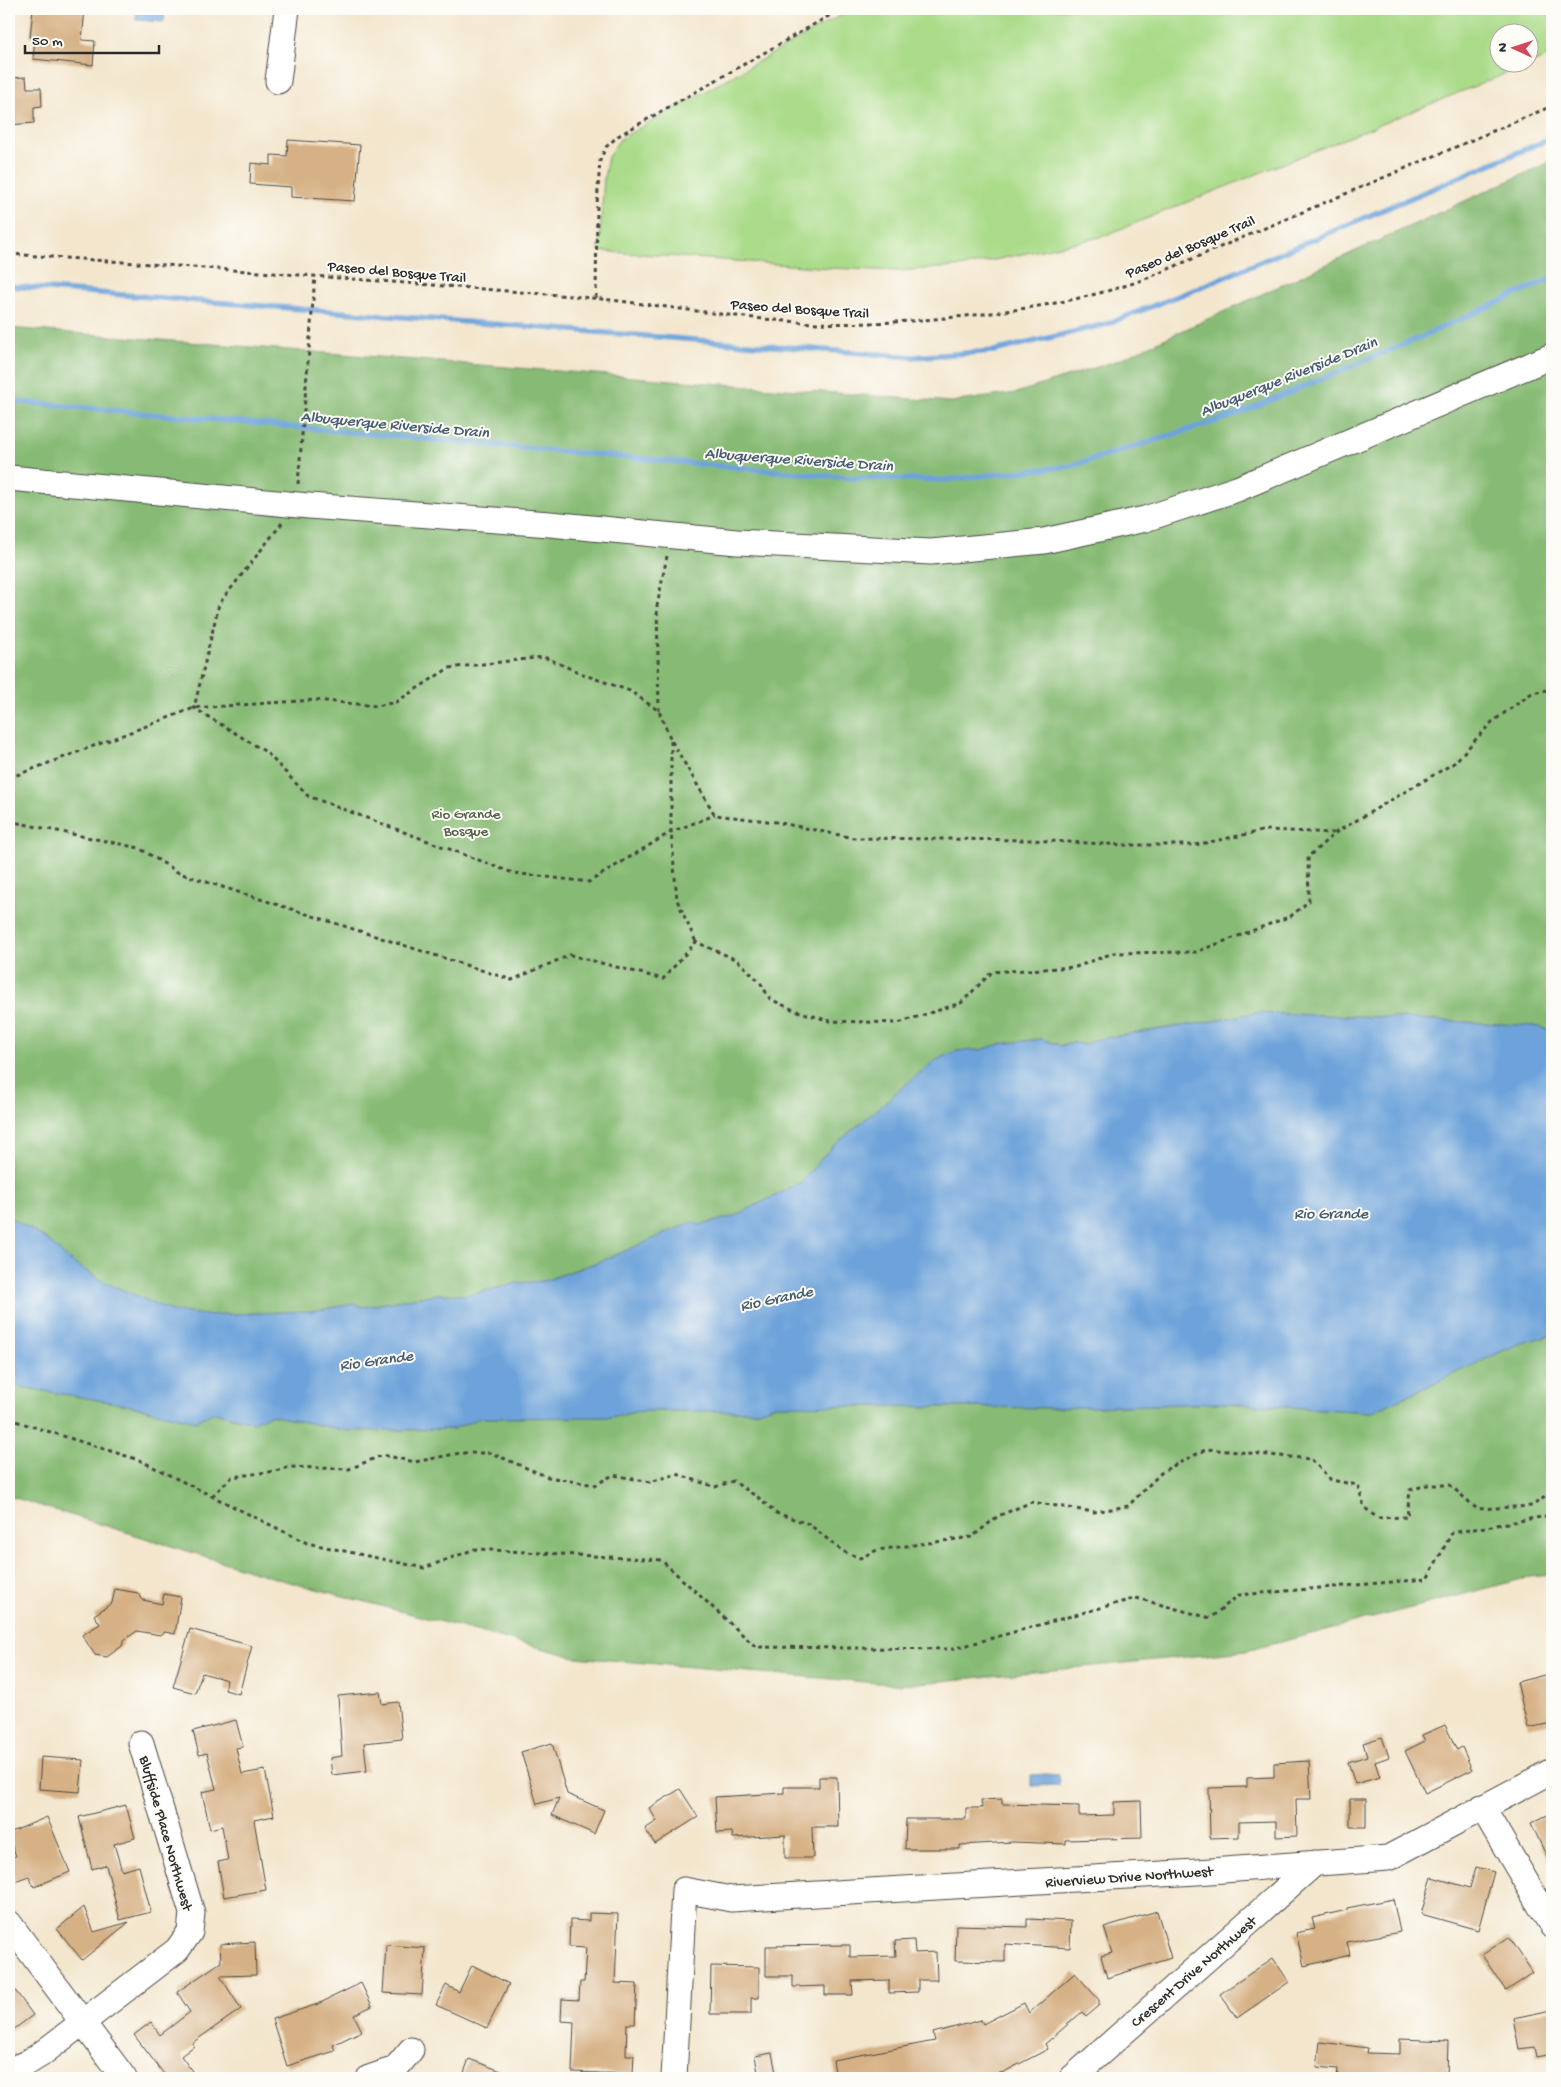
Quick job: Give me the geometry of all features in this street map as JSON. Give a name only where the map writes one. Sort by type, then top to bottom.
[{"type":"street","points":[[278,81],[287,9]]},
{"type":"street","points":[[9,478],[296,505],[737,542],[931,552],[1044,541],[1145,519],[1236,489],[1552,356]]},
{"type":"street","name":"Bluffside Place Northwest","points":[[9,2070],[40,2055],[177,1950],[190,1932],[192,1913],[141,1743]]},
{"type":"street","name":"Riverview Drive Northwest","points":[[674,2078],[684,1890],[731,1899],[1388,1858],[1552,1771]]},
{"type":"street","points":[[1482,1808],[1552,1926]]},
{"type":"street","name":"Crescent Drive Northwest","points":[[1072,2078],[1315,1863]]},
{"type":"street","points":[[9,1923],[124,2078]]},
{"type":"street","points":[[369,2078],[395,2069],[411,2050]]},
{"type":"path","points":[[596,298],[600,160],[606,147],[618,136],[841,9]]},
{"type":"path","name":"Paseo del Bosque Trail","points":[[9,254],[596,298],[762,319],[815,323],[869,324],[910,322],[1033,308],[1089,297],[1146,279],[1552,106]]},
{"type":"path","points":[[194,708],[219,604],[296,505],[315,276]]},
{"type":"path","points":[[671,535],[657,606],[659,711],[671,740],[715,815]]},
{"type":"path","points":[[9,778],[42,768],[194,708],[315,700],[377,706],[396,702],[449,668],[544,657],[585,675],[630,691],[659,711]]},
{"type":"path","points":[[671,740],[671,832],[677,900],[696,942],[737,960],[760,982],[770,999],[794,1010],[830,1021],[898,1022],[961,1003],[992,972],[1076,967],[1112,953],[1196,952],[1291,916],[1309,901],[1308,857],[1335,833],[1454,763],[1492,722],[1532,693],[1552,688]]},
{"type":"path","points":[[194,708],[266,752],[308,796],[513,873],[589,882],[671,832],[715,815],[776,822],[854,838],[1195,845],[1267,830],[1335,833]]},
{"type":"path","points":[[9,822],[139,848],[179,873],[512,980],[570,955],[663,979],[696,942]]},
{"type":"path","points":[[9,1419],[139,1460],[307,1543],[424,1568],[475,1549],[661,1560],[756,1647],[953,1649],[1136,1598],[1210,1618],[1239,1595],[1427,1579],[1452,1533],[1552,1515]]},
{"type":"path","points":[[212,1496],[232,1477],[290,1467],[349,1469],[383,1455],[415,1462],[460,1453],[491,1453],[548,1477],[595,1485],[613,1475],[650,1482],[678,1474],[715,1487],[733,1482],[759,1498],[776,1513],[809,1524],[842,1551],[860,1558],[877,1550],[972,1537],[998,1516],[1032,1502],[1094,1512],[1128,1506],[1163,1471],[1207,1449],[1311,1459],[1331,1480],[1358,1485],[1364,1507],[1377,1518],[1407,1517],[1410,1490],[1427,1484],[1450,1485],[1477,1509],[1532,1506],[1552,1492]]},
{"type":"green space","points":[[852,9],[1552,9],[1552,55],[1538,61],[1538,22],[1488,22],[1488,72],[1510,72],[1101,237],[967,266],[898,271],[830,268],[599,251],[604,178],[608,157],[620,139]]},
{"type":"green space","name":"Rio Grande Bosque","points":[[1552,161],[1552,1031],[1534,1026],[1381,1017],[1255,1013],[1094,1040],[1086,1045],[1073,1043],[1061,1046],[1042,1039],[999,1044],[981,1050],[956,1051],[934,1061],[830,1149],[799,1184],[732,1217],[700,1225],[544,1281],[518,1283],[469,1295],[437,1294],[363,1307],[355,1304],[311,1311],[205,1315],[172,1311],[104,1282],[72,1262],[45,1238],[9,1217],[9,328],[951,402],[1016,393],[1116,361]]},
{"type":"green space","points":[[1552,1334],[1552,1575],[1530,1577],[1246,1651],[901,1685],[575,1657],[278,1579],[9,1496],[9,1385],[122,1404],[196,1421],[215,1412],[252,1422],[270,1415],[349,1431],[453,1429],[480,1418],[611,1417],[641,1411],[760,1411],[775,1405],[1057,1408],[1222,1403],[1372,1412],[1516,1345]]},
{"type":"water","points":[[137,9],[165,10],[164,22],[136,20]]},
{"type":"water","name":"Rio Grande","points":[[1255,1013],[1381,1017],[1534,1026],[1552,1031],[1552,1334],[1516,1345],[1372,1412],[1222,1403],[1057,1408],[775,1405],[760,1411],[641,1411],[611,1417],[480,1418],[453,1429],[349,1431],[270,1415],[252,1422],[215,1412],[196,1421],[122,1404],[9,1385],[9,1217],[45,1238],[72,1262],[104,1282],[172,1311],[205,1315],[311,1311],[355,1304],[363,1307],[437,1294],[469,1295],[518,1283],[544,1281],[604,1260],[692,1222],[700,1225],[732,1217],[799,1184],[830,1149],[934,1061],[956,1051],[981,1050],[999,1044],[1042,1039],[1061,1046],[1073,1043],[1086,1045],[1093,1040]]},
{"type":"water","points":[[1031,1775],[1059,1775],[1059,1785],[1031,1786]]},
{"type":"building","points":[[33,9],[85,9],[82,40],[95,41],[93,65],[33,59],[35,37],[30,37]]},
{"type":"building","points":[[26,77],[27,88],[41,88],[42,106],[34,107],[34,123],[9,125],[9,78]]},
{"type":"building","points":[[288,140],[360,145],[355,201],[291,197],[291,187],[250,184],[251,163],[271,165],[271,155],[287,156]]},
{"type":"building","points":[[115,1589],[138,1593],[143,1600],[162,1604],[164,1594],[181,1597],[175,1634],[165,1632],[160,1635],[137,1631],[124,1640],[122,1646],[107,1657],[95,1655],[82,1635],[100,1624],[94,1615],[112,1603]]},
{"type":"building","points":[[190,1629],[252,1646],[239,1694],[225,1690],[227,1680],[202,1673],[195,1693],[173,1687]]},
{"type":"building","points":[[1552,1673],[1552,1723],[1528,1728],[1517,1682]]},
{"type":"building","points":[[380,1692],[382,1704],[398,1702],[402,1739],[364,1743],[367,1771],[332,1775],[330,1758],[342,1756],[338,1696]]},
{"type":"building","points":[[236,1720],[243,1747],[236,1748],[242,1774],[265,1770],[274,1816],[254,1820],[266,1890],[224,1897],[218,1862],[228,1860],[222,1826],[210,1829],[202,1792],[216,1789],[207,1753],[199,1755],[193,1731]]},
{"type":"building","points":[[1445,1725],[1457,1750],[1462,1747],[1472,1770],[1425,1793],[1405,1751],[1425,1741],[1422,1735]]},
{"type":"building","points":[[1382,1737],[1389,1757],[1375,1762],[1380,1777],[1355,1784],[1348,1762],[1367,1756],[1363,1743]]},
{"type":"building","points":[[552,1743],[567,1794],[604,1810],[594,1834],[552,1815],[559,1798],[537,1804],[521,1752]]},
{"type":"building","points":[[41,1757],[83,1760],[80,1792],[39,1789]]},
{"type":"building","points":[[1309,1761],[1311,1799],[1296,1799],[1297,1836],[1276,1837],[1276,1821],[1239,1822],[1239,1837],[1210,1838],[1209,1788],[1247,1787],[1247,1778],[1274,1777],[1274,1763]]},
{"type":"building","points":[[819,1777],[837,1777],[838,1827],[812,1827],[813,1858],[785,1858],[785,1835],[733,1838],[732,1832],[717,1833],[715,1797],[784,1793],[784,1787],[819,1787]]},
{"type":"building","points":[[680,1789],[698,1817],[655,1844],[645,1829],[657,1821],[649,1808]]},
{"type":"building","points":[[1002,1799],[1002,1804],[1079,1806],[1079,1816],[1114,1815],[1114,1802],[1141,1801],[1142,1838],[1066,1840],[1066,1844],[1013,1842],[960,1845],[960,1849],[905,1849],[906,1819],[966,1819],[966,1808],[982,1808],[981,1800]]},
{"type":"building","points":[[1350,1799],[1366,1799],[1366,1827],[1350,1827]]},
{"type":"building","points":[[126,1805],[135,1838],[114,1844],[122,1871],[139,1866],[151,1912],[120,1920],[106,1865],[92,1869],[79,1817]]},
{"type":"building","points":[[1552,1813],[1552,1868],[1531,1823]]},
{"type":"building","points":[[47,1817],[70,1872],[34,1887],[29,1876],[15,1881],[9,1866],[9,1859],[16,1856],[9,1839],[9,1833]]},
{"type":"building","points":[[1476,1867],[1494,1872],[1478,1930],[1421,1914],[1432,1877],[1470,1888]]},
{"type":"building","points":[[1393,1899],[1400,1932],[1347,1942],[1350,1955],[1304,1966],[1296,1933],[1315,1929],[1312,1918],[1347,1910],[1347,1908]]},
{"type":"building","points":[[84,1907],[94,1932],[129,1922],[82,1960],[57,1929]]},
{"type":"building","points":[[1157,1911],[1171,1958],[1107,1978],[1101,1956],[1112,1953],[1104,1927]]},
{"type":"building","points":[[589,1913],[618,1914],[615,1983],[637,1984],[635,2024],[627,2024],[626,2055],[634,2055],[633,2074],[572,2072],[574,2022],[561,2021],[562,1999],[579,2000],[580,1982],[584,1982],[586,1948],[569,1947],[570,1920],[589,1921]]},
{"type":"building","points":[[1027,1919],[1071,1921],[1070,1948],[1005,1944],[1005,1962],[955,1961],[956,1925],[1027,1927]]},
{"type":"building","points":[[1509,1937],[1533,1973],[1506,1991],[1482,1955]]},
{"type":"building","points":[[914,1940],[915,1953],[936,1952],[937,1980],[918,1980],[918,1992],[889,1993],[889,1980],[852,1981],[853,1995],[825,1995],[825,1986],[793,1987],[793,1976],[766,1976],[766,1946],[850,1945],[850,1957],[896,1956],[895,1941]]},
{"type":"building","points":[[255,1942],[256,1975],[220,1976],[241,2009],[192,2043],[194,2046],[181,2056],[197,2078],[167,2078],[134,2035],[151,2022],[160,2035],[190,2012],[177,1992],[221,1962],[220,1944]]},
{"type":"building","points":[[386,1945],[425,1948],[422,1995],[383,1993]]},
{"type":"building","points":[[1273,1958],[1289,1982],[1237,2018],[1220,1994]]},
{"type":"building","points":[[472,1965],[509,1984],[487,2028],[436,2005],[446,1985],[459,1992]]},
{"type":"building","points":[[711,1966],[759,1967],[759,1998],[751,1998],[751,2014],[710,2014]]},
{"type":"building","points":[[1075,1973],[1099,2000],[1099,2006],[1086,2017],[1082,2012],[1045,2044],[1048,2049],[1004,2072],[981,2078],[836,2078],[833,2060],[935,2041],[933,2033],[981,2020],[983,2024],[1024,2003],[1029,2013]]},
{"type":"building","points":[[9,1982],[33,2015],[9,2033]]},
{"type":"building","points":[[361,1983],[372,2006],[354,2015],[362,2031],[333,2045],[335,2051],[287,2066],[272,2019],[318,2004]]},
{"type":"building","points":[[1552,2010],[1552,2054],[1536,2057],[1534,2047],[1519,2049],[1513,2018]]},
{"type":"building","points":[[1400,2039],[1448,2041],[1447,2078],[1337,2078],[1338,2069],[1317,2067],[1320,2042],[1368,2048],[1367,2053],[1400,2054]]},
{"type":"building","points":[[772,2053],[777,2078],[759,2078],[755,2056]]},
{"type":"building","points":[[469,2059],[517,2077],[517,2078],[462,2078]]},
{"type":"waterway","points":[[9,286],[913,357],[994,351],[1107,324],[1201,287],[1552,138]]},
{"type":"waterway","name":"Albuquerque Riverside Drain","points":[[9,401],[852,478],[944,480],[1071,466],[1233,416],[1419,338],[1552,278]]}]
